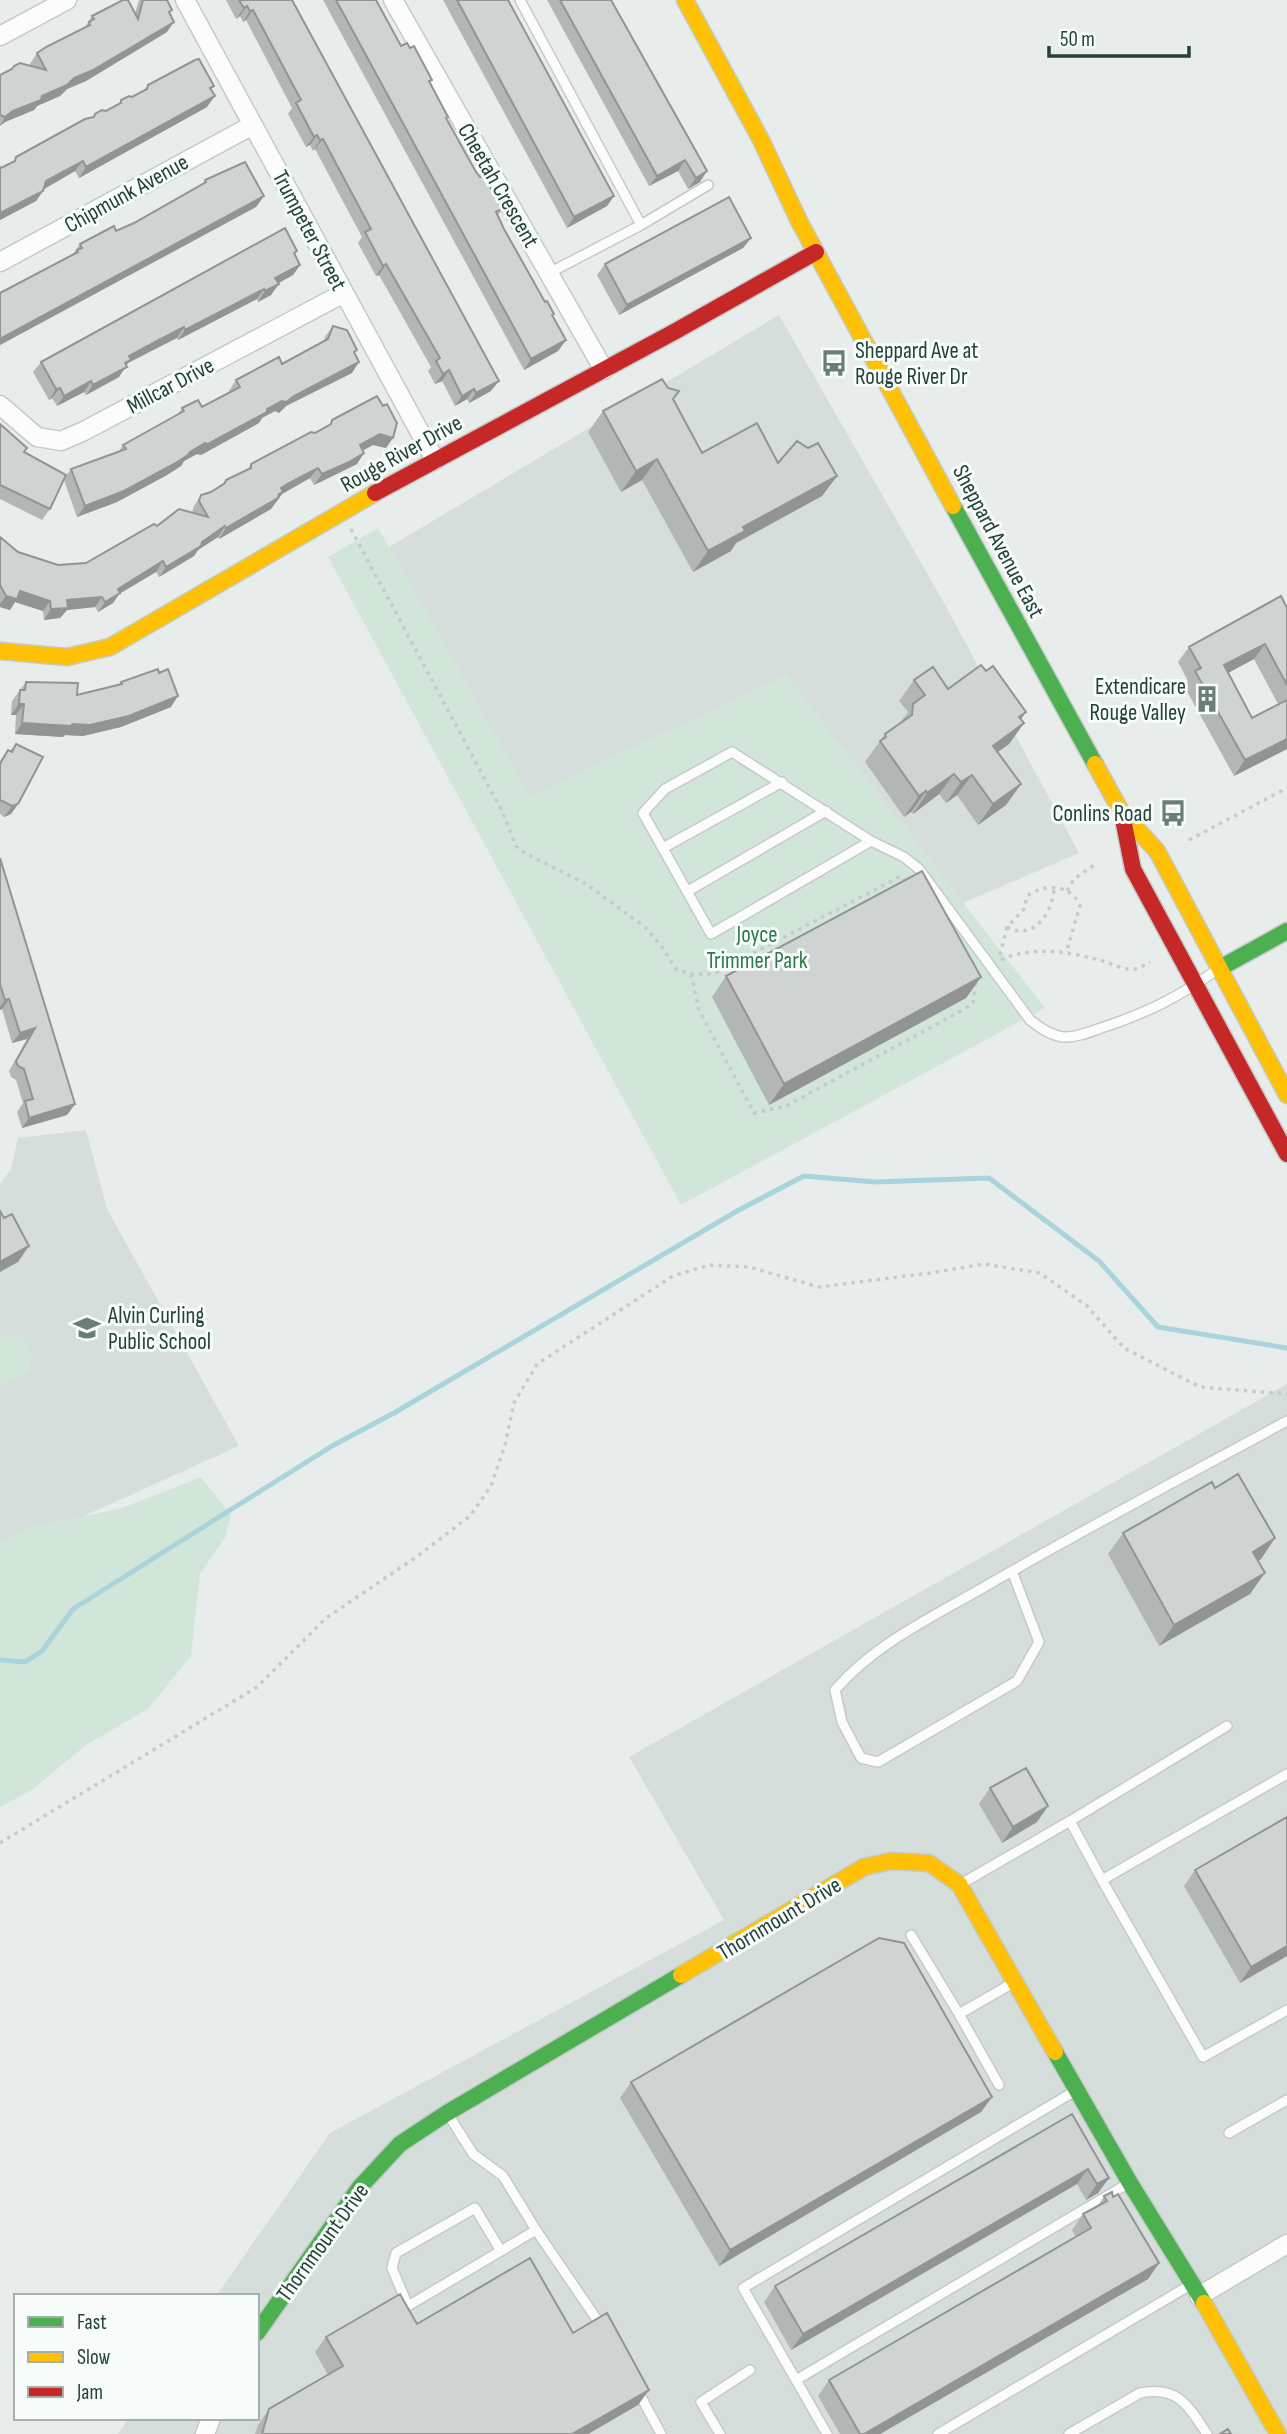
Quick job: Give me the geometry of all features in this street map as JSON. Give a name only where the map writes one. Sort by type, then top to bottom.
[{"type":"street","points":[[0,36],[67,0]]},
{"type":"street","name":"Trumpeter Street","points":[[185,0],[435,460]]},
{"type":"street","name":"Cheetah Crescent","points":[[393,0],[604,370]]},
{"type":"street","name":"Sheppard Avenue East","points":[[685,0],[761,140],[816,252],[1122,813],[1157,851],[1287,1095]]},
{"type":"street","name":"Chipmunk Avenue","points":[[0,262],[253,125]]},
{"type":"street","name":"Rouge River Drive","points":[[0,651],[67,657],[110,647],[342,512],[721,308],[816,252]]},
{"type":"street","name":"Millcar Drive","points":[[0,405],[37,437],[61,441],[97,425],[344,293]]},
{"type":"street","points":[[1122,813],[1133,869],[1287,1154]]},
{"type":"street","points":[[1220,968],[1287,931]]},
{"type":"street","name":"Thornmount Drive","points":[[259,2330],[359,2188],[400,2144],[447,2113],[864,1867],[891,1861],[929,1863],[959,1884],[1278,2434]]},
{"type":"street","points":[[1196,2290],[1287,2244]]},
{"type":"lane","points":[[520,0],[641,225]]},
{"type":"lane","points":[[549,273],[641,225],[708,185]]},
{"type":"lane","points":[[871,841],[712,934],[643,813],[654,798],[732,752],[871,841],[904,857],[919,869],[1030,1020],[1046,1032],[1065,1037],[1093,1031],[1143,1014],[1196,985],[1220,968]]},
{"type":"lane","points":[[663,848],[782,782]]},
{"type":"lane","points":[[688,891],[826,811]]},
{"type":"lane","points":[[1012,1571],[1038,1642],[1017,1681],[878,1762],[861,1758],[842,1722],[835,1690],[854,1668],[899,1637],[1012,1571],[1287,1421]]},
{"type":"lane","points":[[959,1884],[1070,1821],[1227,1726]]},
{"type":"lane","points":[[1102,1880],[1287,1773]]},
{"type":"lane","points":[[1070,1821],[1203,2057],[1287,2010]]},
{"type":"lane","points":[[911,1935],[999,2085]]},
{"type":"lane","points":[[959,2014],[1015,1982]]},
{"type":"lane","points":[[827,2434],[743,2288],[1077,2090]]},
{"type":"lane","points":[[1229,2133],[1287,2100]]},
{"type":"lane","points":[[447,2113],[473,2154],[503,2176],[536,2230],[607,2333]]},
{"type":"lane","points":[[796,2381],[1130,2183]]},
{"type":"lane","points":[[501,2251],[475,2208],[396,2253],[392,2268],[408,2306],[501,2251],[536,2230]]},
{"type":"lane","points":[[938,2434],[1196,2290]]},
{"type":"lane","points":[[720,2434],[701,2402],[750,2370]]},
{"type":"lane","points":[[631,2378],[662,2434]]},
{"type":"lane","points":[[1069,2434],[1140,2393],[1152,2390],[1185,2401],[1207,2434]]},
{"type":"path","points":[[342,512],[503,813],[516,846],[531,857],[586,884],[645,928],[662,947],[676,969],[691,974],[714,974],[901,876],[908,887]]},
{"type":"path","points":[[1189,840],[1287,788]]},
{"type":"path","points":[[1067,891],[1074,879],[1097,863]]},
{"type":"path","points":[[1007,927],[1016,932],[1027,932],[1038,925],[1049,912],[1054,898],[1054,887]]},
{"type":"path","points":[[1066,953],[1080,906],[1077,897],[1054,887],[1037,888],[1027,896],[1024,909],[1007,927],[999,961],[1015,953],[1066,953],[1079,954],[1124,968],[1136,969],[1150,962]]},
{"type":"path","points":[[691,974],[699,1010],[754,1113],[786,1107],[961,1011],[973,1003],[976,974]]},
{"type":"path","points":[[0,1843],[257,1687],[326,1618],[415,1558],[470,1516],[491,1486],[505,1445],[514,1403],[537,1364],[673,1276],[709,1265],[749,1267],[819,1287],[985,1264],[1040,1273],[1087,1306],[1124,1348],[1200,1387],[1287,1394]]},
{"type":"shaded area","points":[[779,315],[943,601],[1079,853],[963,903],[786,676],[529,797],[389,547]]},
{"type":"shaded area","name":"Alvin Curling Public School","points":[[86,1130],[107,1209],[239,1446],[0,1554],[0,1184],[11,1169],[18,1138]]},
{"type":"shaded area","points":[[1287,1384],[1287,2434],[118,2434],[128,2420],[259,2420],[259,2294],[217,2294],[330,2133],[724,1920],[629,1757]]},
{"type":"green space","name":"Joyce Trimmer Park","points":[[378,528],[530,796],[786,675],[1045,1008],[681,1205],[328,557]]},
{"type":"green space","points":[[7,1334],[22,1337],[32,1354],[29,1370],[0,1387],[0,1338]]},
{"type":"green space","points":[[201,1477],[231,1515],[226,1536],[200,1574],[191,1656],[148,1709],[86,1745],[32,1790],[0,1807],[0,1543],[24,1529],[122,1508]]},
{"type":"building","points":[[128,0],[138,19],[143,0],[167,0],[174,22],[93,70],[74,78],[67,85],[42,96],[41,100],[5,117],[0,115],[0,75],[20,63],[46,70],[37,53],[90,25],[89,22],[94,19],[92,16]]},
{"type":"building","points":[[239,0],[292,0],[499,381],[476,393],[474,389],[462,396],[449,370],[443,374],[436,361],[440,358],[365,232],[371,229],[323,139],[320,140],[317,135],[314,137],[296,103],[301,100],[253,10],[250,11],[247,6],[244,8]]},
{"type":"building","points":[[336,0],[376,0],[401,46],[407,43],[410,48],[414,46],[432,80],[429,81],[448,117],[446,118],[476,172],[480,177],[484,175],[502,209],[496,212],[504,229],[545,302],[547,301],[566,340],[531,359]]},
{"type":"building","points":[[457,0],[508,0],[614,196],[574,217]]},
{"type":"building","points":[[560,0],[611,0],[707,171],[696,178],[685,160],[657,176]]},
{"type":"building","points":[[199,59],[214,86],[210,88],[215,96],[86,167],[83,161],[46,181],[43,191],[0,213],[0,167]]},
{"type":"building","points":[[245,162],[264,196],[0,339],[0,293],[78,252],[77,250],[82,248],[80,244],[114,226],[116,231],[134,223],[206,182],[205,180]]},
{"type":"building","points":[[729,197],[751,238],[627,305],[605,264]]},
{"type":"building","points":[[285,228],[297,251],[294,253],[300,265],[275,278],[279,284],[265,291],[264,289],[185,330],[184,327],[129,356],[131,360],[125,363],[127,367],[93,385],[91,381],[64,396],[60,388],[56,389],[41,362]]},
{"type":"building","points":[[333,326],[347,330],[357,350],[354,352],[359,362],[286,402],[282,401],[267,409],[267,412],[208,444],[205,443],[174,464],[124,491],[85,506],[71,469],[126,449],[123,445],[184,411],[182,408],[198,400],[202,407],[240,387],[236,380],[279,357],[282,364],[328,339]]},
{"type":"building","points":[[662,379],[668,388],[679,391],[673,399],[702,453],[757,423],[778,463],[797,441],[808,448],[818,443],[837,476],[743,527],[745,531],[708,551],[657,459],[636,471],[603,411]]},
{"type":"building","points":[[377,396],[383,406],[387,404],[397,423],[393,438],[380,434],[360,445],[364,453],[349,462],[322,474],[318,468],[289,483],[281,488],[283,492],[278,498],[226,528],[225,526],[202,542],[201,546],[166,567],[163,561],[118,589],[120,593],[105,602],[102,597],[67,600],[68,608],[51,609],[50,601],[20,591],[17,599],[6,596],[0,585],[0,537],[18,552],[58,565],[86,563],[154,524],[157,526],[179,509],[208,517],[199,501],[201,495],[211,492],[226,480],[251,468],[251,464],[311,432],[315,433],[331,424],[332,420]]},
{"type":"building","points":[[0,424],[27,448],[24,452],[66,475],[50,509],[0,485]]},
{"type":"building","points":[[1281,596],[1287,608],[1287,685],[1265,644],[1224,665],[1252,718],[1287,700],[1287,739],[1245,760],[1195,671],[1201,668],[1189,647]]},
{"type":"building","points":[[981,665],[986,671],[993,666],[1026,712],[1019,717],[1024,723],[993,746],[1021,784],[993,804],[972,775],[961,782],[954,774],[919,796],[880,741],[886,737],[885,734],[912,715],[913,704],[925,695],[914,680],[933,667],[948,689]]},
{"type":"building","points":[[158,669],[159,673],[168,669],[178,696],[129,716],[90,725],[22,723],[24,704],[19,704],[20,690],[25,690],[26,682],[78,683],[77,695],[122,684],[121,682]]},
{"type":"building","points":[[16,744],[43,757],[18,804],[12,806],[0,800],[0,764],[8,750],[12,752]]},
{"type":"building","points":[[0,858],[75,1104],[29,1118],[25,1101],[33,1099],[24,1069],[18,1066],[16,1061],[35,1028],[20,1033],[9,999],[5,1000],[0,984]]},
{"type":"building","points":[[922,871],[981,977],[784,1084],[726,976]]},
{"type":"building","points":[[0,1211],[4,1218],[12,1214],[29,1246],[0,1262]]},
{"type":"building","points":[[1238,1474],[1275,1538],[1253,1552],[1265,1573],[1174,1625],[1123,1533],[1212,1482],[1215,1488]]},
{"type":"building","points":[[1026,1768],[1048,1806],[1013,1827],[990,1788]]},
{"type":"building","points":[[1287,1817],[1287,1946],[1251,1967],[1195,1870]]},
{"type":"building","points":[[879,1938],[904,1943],[992,2097],[730,2250],[631,2082]]},
{"type":"building","points":[[1072,2114],[1109,2178],[1097,2184],[1088,2169],[803,2334],[775,2286]]},
{"type":"building","points":[[1112,2192],[1113,2197],[1118,2194],[1159,2263],[860,2434],[829,2380],[1091,2228],[1083,2214],[1107,2201],[1104,2196]]},
{"type":"building","points":[[530,2258],[573,2333],[607,2313],[649,2390],[572,2434],[262,2434],[269,2409],[343,2366],[326,2337],[400,2294],[417,2324]]},
{"type":"waterway","points":[[0,1660],[25,1662],[42,1651],[73,1609],[332,1446],[394,1413],[737,1211],[804,1176],[875,1182],[989,1178],[1099,1261],[1158,1327],[1287,1348]]},
{"type":"traffic: fast","points":[[953,506],[1095,764]]},
{"type":"traffic: fast","points":[[1220,968],[1287,931]]},
{"type":"traffic: fast","points":[[259,2330],[359,2188],[400,2144],[447,2113],[681,1975]]},
{"type":"traffic: fast","points":[[1055,2052],[1130,2183],[1204,2303]]},
{"type":"traffic: slow","points":[[685,0],[761,140],[799,221],[953,506]]},
{"type":"traffic: slow","points":[[0,651],[67,657],[110,647],[375,493]]},
{"type":"traffic: slow","points":[[1095,764],[1122,813],[1157,851],[1287,1095]]},
{"type":"traffic: slow","points":[[681,1975],[864,1867],[891,1861],[929,1863],[959,1884],[1055,2052]]},
{"type":"traffic: slow","points":[[1204,2303],[1278,2434]]},
{"type":"traffic: jam","points":[[375,493],[674,332],[816,252]]},
{"type":"traffic: jam","points":[[1122,814],[1133,869],[1287,1154]]},
{"type":"place","name":"Sheppard Ave at Rouge River Dr","points":[[834,363]]},
{"type":"place","name":"Extendicare Rouge Valley","points":[[1207,699]]},
{"type":"place","name":"Conlins Road","points":[[1173,813]]},
{"type":"place","name":"Alvin Curling Public School","points":[[87,1328]]}]
